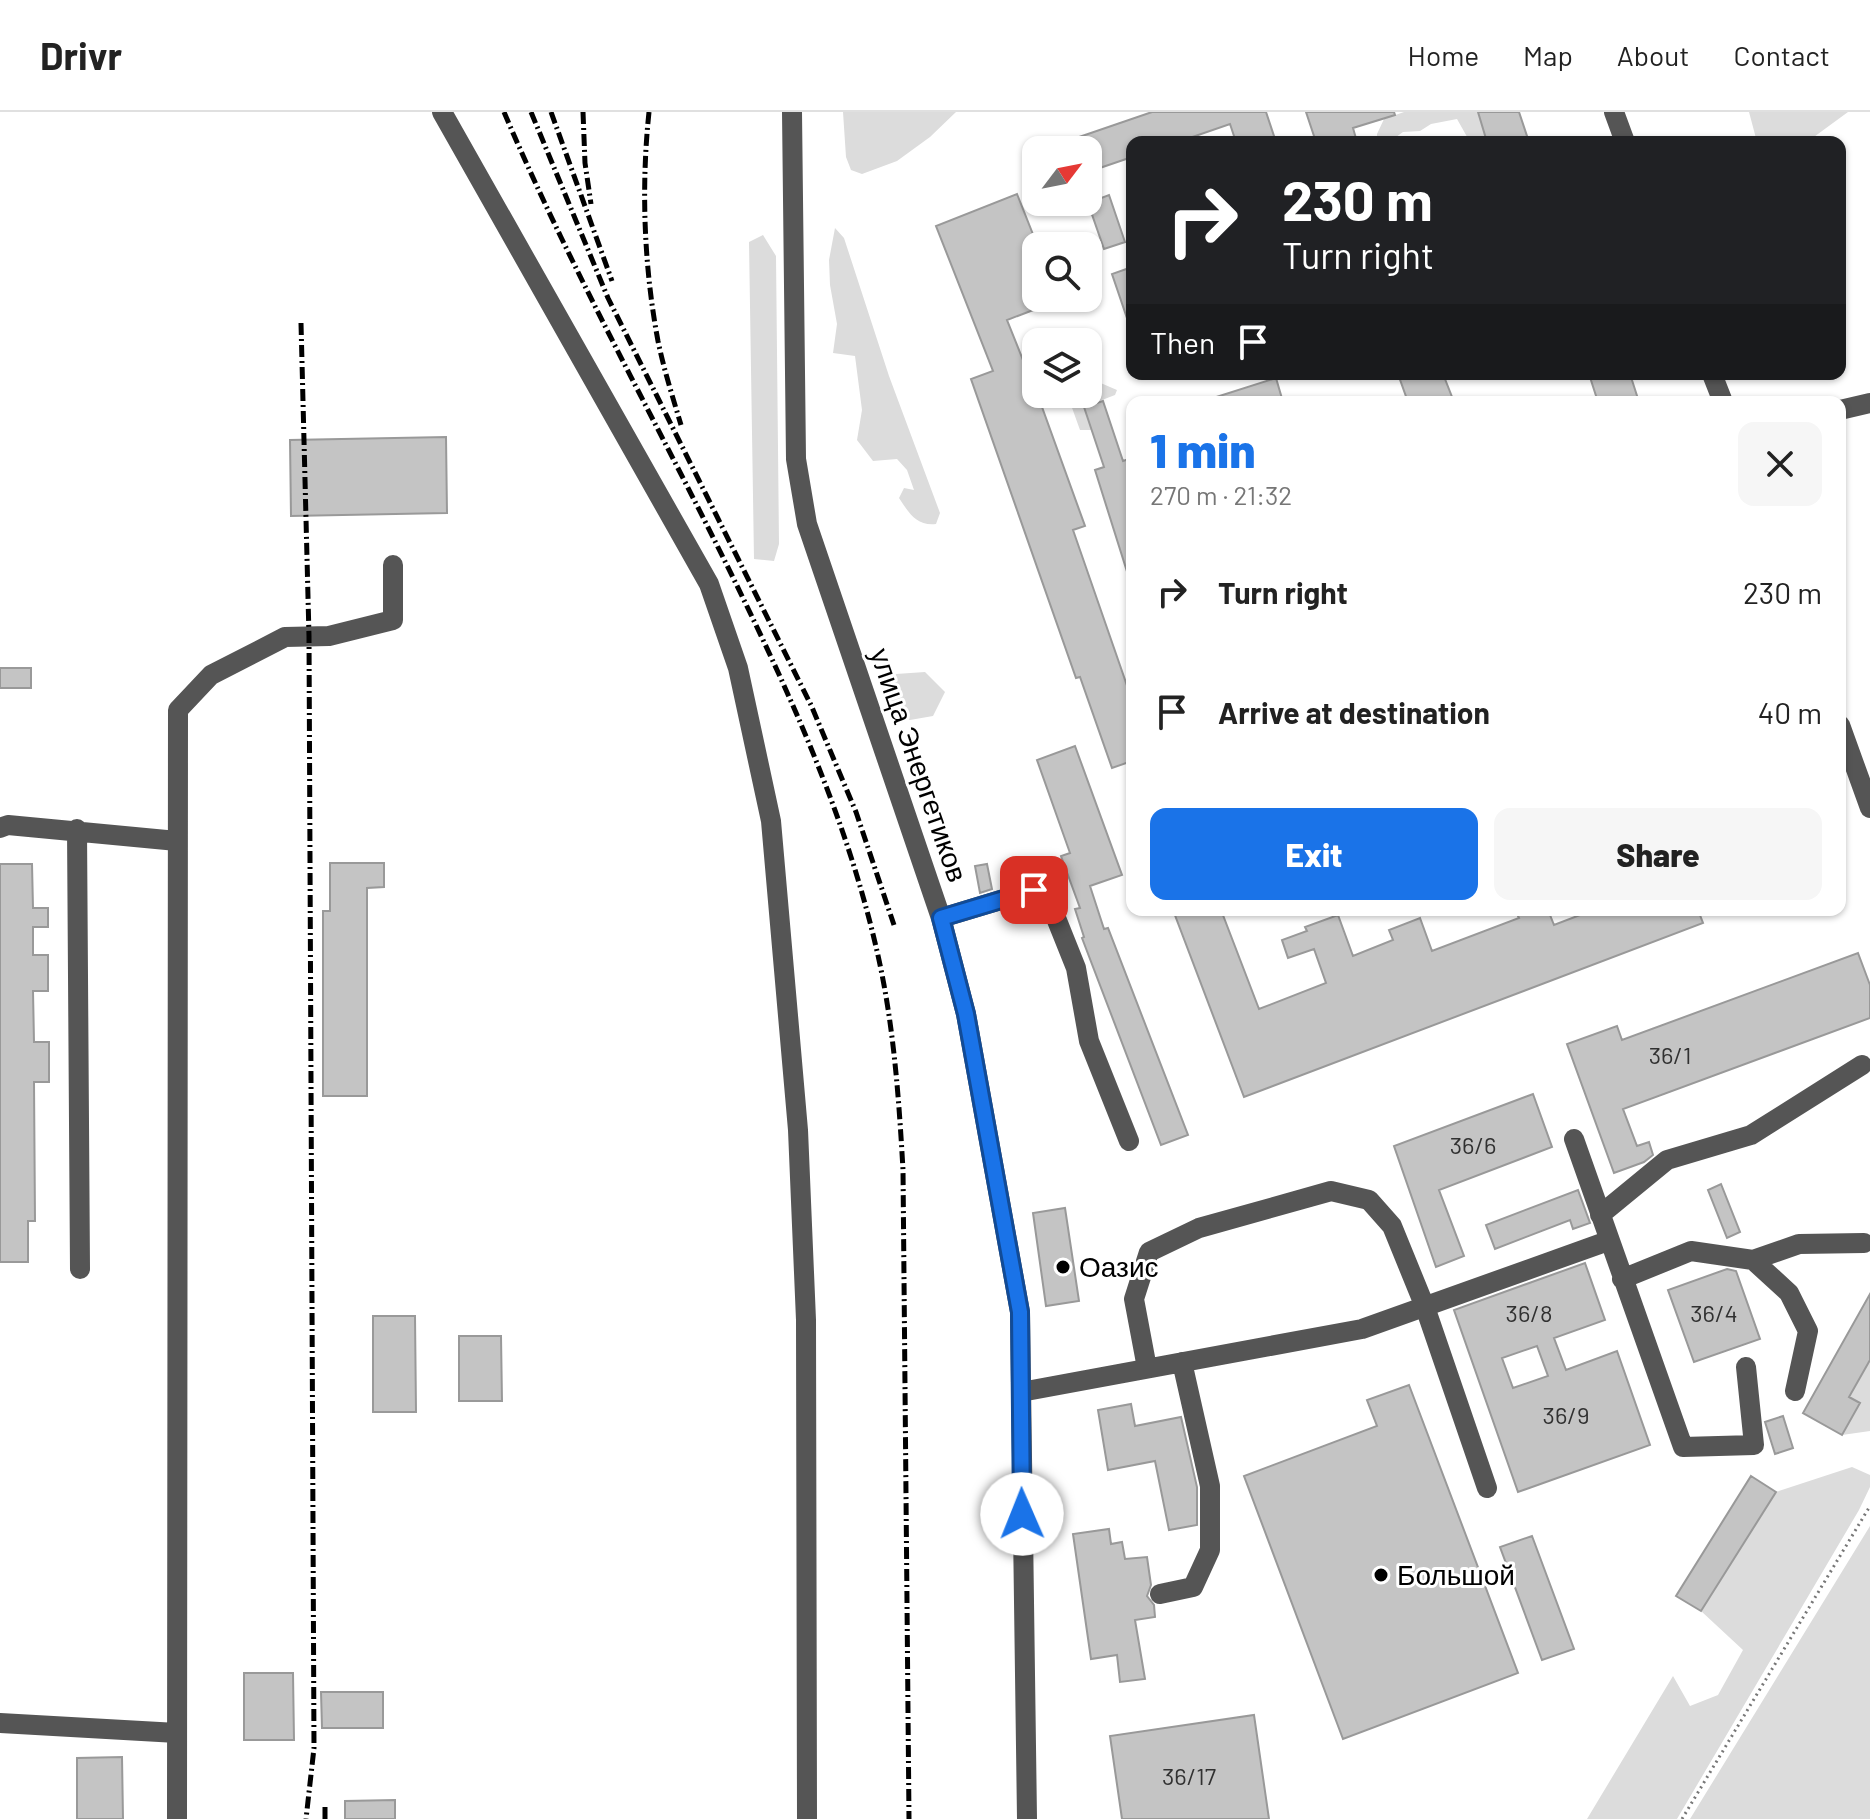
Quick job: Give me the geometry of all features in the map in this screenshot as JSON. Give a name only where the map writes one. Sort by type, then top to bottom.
[{"type":"street","points":[[442,112],[709,584],[720,609],[748,705],[771,821],[798,1130],[806,1320],[807,1819]]},
{"type":"street","name":"улица Энергетиков","points":[[792,112],[796,459],[807,524],[941,918],[966,1014],[1020,1312],[1027,1819]]},
{"type":"street","points":[[1614,112],[1623,136]]},
{"type":"street","points":[[1846,409],[1870,403]]},
{"type":"street","points":[[177,1819],[178,710],[211,675],[285,637],[329,636],[393,620],[393,565]]},
{"type":"street","points":[[1846,742],[1870,808]]},
{"type":"street","points":[[0,828],[8,825],[77,829],[177,841]]},
{"type":"street","points":[[77,829],[80,1269]]},
{"type":"street","points":[[941,918],[1034,890],[1046,893],[1076,968],[1089,1041],[1129,1141]]},
{"type":"street","points":[[1600,1215],[1667,1160],[1751,1135],[1862,1065]]},
{"type":"street","points":[[1574,1139],[1683,1447],[1754,1445],[1746,1367]]},
{"type":"street","points":[[1147,1368],[1134,1299],[1149,1252],[1199,1228],[1331,1191],[1369,1200],[1392,1226],[1425,1307],[1487,1488]]},
{"type":"street","points":[[1021,1392],[1362,1329],[1608,1241]]},
{"type":"street","points":[[1622,1279],[1691,1251],[1753,1260],[1799,1244],[1864,1243]]},
{"type":"street","points":[[1753,1260],[1789,1293],[1808,1331],[1795,1391]]},
{"type":"street","points":[[1160,1594],[1193,1587],[1210,1550],[1210,1486],[1182,1362]]},
{"type":"street","points":[[0,1723],[177,1733]]},
{"type":"path","points":[[1682,1819],[1870,1506]]},
{"type":"shaded area","points":[[843,112],[956,112],[930,137],[897,161],[862,174],[851,170],[846,157]]},
{"type":"shaded area","points":[[1404,112],[1478,112],[1485,136],[1467,136],[1457,119],[1397,136],[1377,136],[1384,119]]},
{"type":"shaded area","points":[[1749,112],[1848,112],[1815,136],[1755,136]]},
{"type":"shaded area","points":[[835,228],[844,238],[889,376],[940,513],[936,524],[918,521],[899,498],[904,488],[914,490],[907,470],[897,459],[873,461],[857,440],[862,410],[855,356],[833,353],[837,324],[829,260]]},
{"type":"shaded area","points":[[763,235],[776,256],[779,544],[774,561],[754,559],[749,242]]},
{"type":"shaded area","points":[[1102,384],[1117,390],[1115,395],[1102,400]]},
{"type":"shaded area","points":[[1072,408],[1084,408],[1091,430],[1080,430]]},
{"type":"shaded area","points":[[925,672],[945,692],[933,716],[910,720],[890,717],[882,687],[896,674]]},
{"type":"shaded area","points":[[1870,1360],[1870,1431],[1842,1435],[1860,1403],[1849,1397]]},
{"type":"shaded area","points":[[1852,1467],[1870,1475],[1870,1487],[1859,1510],[1677,1819],[1587,1819],[1673,1676],[1690,1706],[1718,1695],[1743,1650],[1701,1611],[1776,1492]]},
{"type":"shaded area","points":[[1870,1526],[1870,1819],[1690,1819]]},
{"type":"building","points":[[1152,112],[1266,112],[1274,136],[1234,136],[1230,124],[1195,136],[1126,136],[1126,159],[1102,167],[1102,136],[1082,136]]},
{"type":"building","points":[[1306,112],[1394,112],[1395,115],[1353,128],[1355,136],[1314,136]]},
{"type":"building","points":[[1478,112],[1519,112],[1527,136],[1485,136]]},
{"type":"building","points":[[1017,194],[1022,216],[1026,216],[1032,232],[1022,232],[1022,312],[1028,312],[1007,320],[1022,358],[1022,408],[1042,408],[1085,526],[1073,530],[1126,683],[1126,763],[1112,768],[1080,677],[1076,678],[971,379],[993,371],[936,226]]},
{"type":"building","points":[[1109,195],[1125,242],[1104,249],[1102,232],[1098,232],[1093,216],[1102,216],[1102,198]]},
{"type":"building","points":[[1126,269],[1126,315],[1112,274]]},
{"type":"building","points":[[1277,380],[1281,396],[1219,396]]},
{"type":"building","points":[[1400,380],[1445,380],[1452,396],[1406,396]]},
{"type":"building","points":[[1591,380],[1632,380],[1637,396],[1596,396]]},
{"type":"building","points":[[1103,401],[1123,461],[1126,460],[1126,568],[1095,470],[1104,467],[1084,408],[1102,408]]},
{"type":"building","points":[[446,437],[447,513],[291,516],[290,440]]},
{"type":"building","points":[[0,668],[31,668],[31,688],[0,688]]},
{"type":"building","points":[[1075,746],[1122,875],[1090,886],[1104,929],[1108,928],[1188,1135],[1161,1145],[1082,938],[1075,909],[1080,908],[1061,856],[1070,853],[1037,760]]},
{"type":"building","points":[[330,863],[384,863],[384,887],[367,888],[367,1096],[323,1096],[323,911],[330,911]]},
{"type":"building","points":[[0,864],[32,864],[33,908],[48,908],[48,927],[33,927],[33,955],[48,955],[48,991],[33,991],[34,1042],[49,1042],[49,1082],[34,1082],[35,1221],[28,1221],[28,1262],[0,1262]]},
{"type":"building","points":[[987,864],[992,889],[980,893],[975,866]]},
{"type":"building","points":[[1175,916],[1223,916],[1259,1009],[1326,983],[1314,949],[1288,958],[1282,940],[1307,931],[1305,927],[1335,916],[1338,916],[1353,956],[1393,940],[1389,930],[1420,918],[1432,951],[1518,916],[1550,916],[1554,925],[1577,916],[1700,916],[1703,923],[1244,1097]]},
{"type":"building","points":[[1858,953],[1870,985],[1870,1018],[1623,1109],[1637,1146],[1649,1142],[1653,1155],[1644,1162],[1614,1173],[1567,1044],[1617,1026],[1622,1040]]},
{"type":"building","points":[[1533,1094],[1552,1147],[1439,1190],[1464,1256],[1436,1267],[1394,1146]]},
{"type":"building","points":[[1721,1184],[1740,1232],[1727,1238],[1708,1190]]},
{"type":"building","points":[[1578,1190],[1590,1223],[1573,1229],[1570,1220],[1495,1249],[1486,1225]]},
{"type":"building","points":[[1065,1208],[1079,1301],[1046,1306],[1033,1213]]},
{"type":"building","points":[[1585,1263],[1605,1320],[1554,1338],[1566,1370],[1617,1351],[1650,1445],[1518,1492],[1454,1310]],"holes":[[[1537,1346],[1548,1376],[1513,1388],[1502,1358]]]},
{"type":"building","points":[[1727,1269],[1736,1271],[1760,1339],[1694,1362],[1668,1290]]},
{"type":"building","points":[[1870,1294],[1870,1360],[1849,1397],[1860,1403],[1842,1435],[1803,1413]]},
{"type":"building","points":[[373,1316],[415,1316],[416,1412],[373,1412]]},
{"type":"building","points":[[459,1336],[501,1336],[502,1401],[459,1401]]},
{"type":"building","name":"Большой","points":[[1409,1385],[1518,1673],[1343,1739],[1244,1476],[1377,1426],[1367,1400]]},
{"type":"building","points":[[1131,1404],[1135,1426],[1181,1417],[1197,1487],[1197,1525],[1169,1530],[1155,1461],[1108,1470],[1098,1410]]},
{"type":"building","points":[[1783,1416],[1793,1448],[1775,1454],[1765,1422]]},
{"type":"building","points":[[1751,1476],[1776,1492],[1701,1611],[1676,1596]]},
{"type":"building","points":[[1109,1529],[1111,1544],[1122,1542],[1125,1559],[1147,1557],[1151,1585],[1147,1596],[1154,1605],[1155,1617],[1135,1620],[1145,1679],[1120,1682],[1117,1655],[1091,1659],[1073,1534]]},
{"type":"building","points":[[1532,1536],[1574,1649],[1542,1660],[1500,1547]]},
{"type":"building","points":[[244,1673],[293,1673],[294,1740],[244,1740]]},
{"type":"building","points":[[321,1692],[383,1692],[383,1728],[322,1728]]},
{"type":"building","points":[[1254,1715],[1269,1819],[1122,1819],[1110,1736]]},
{"type":"building","points":[[122,1757],[123,1819],[77,1819],[77,1758]]},
{"type":"building","points":[[395,1800],[395,1819],[345,1819],[345,1801]]},
{"type":"railway","points":[[504,112],[560,234],[783,683],[821,773],[854,865],[879,960],[892,1038],[903,1170],[909,1819]]},
{"type":"railway","points":[[531,112],[608,298],[811,705],[856,812],[894,925]]},
{"type":"railway","points":[[551,112],[612,281]]},
{"type":"railway","points":[[583,112],[585,163],[591,204]]},
{"type":"railway","points":[[649,112],[645,198],[647,256],[660,352],[681,425]]},
{"type":"railway","points":[[301,323],[309,636],[314,1748],[306,1819]]},
{"type":"railway","points":[[325,1803],[325,1819]]},
{"type":"place","name":"Оазис","points":[[1063,1267]]},
{"type":"place","name":"Большой","points":[[1381,1575]]},
{"type":"route","points":[[1022,1514],[1020,1312],[966,1014],[941,918],[1034,890]]}]
